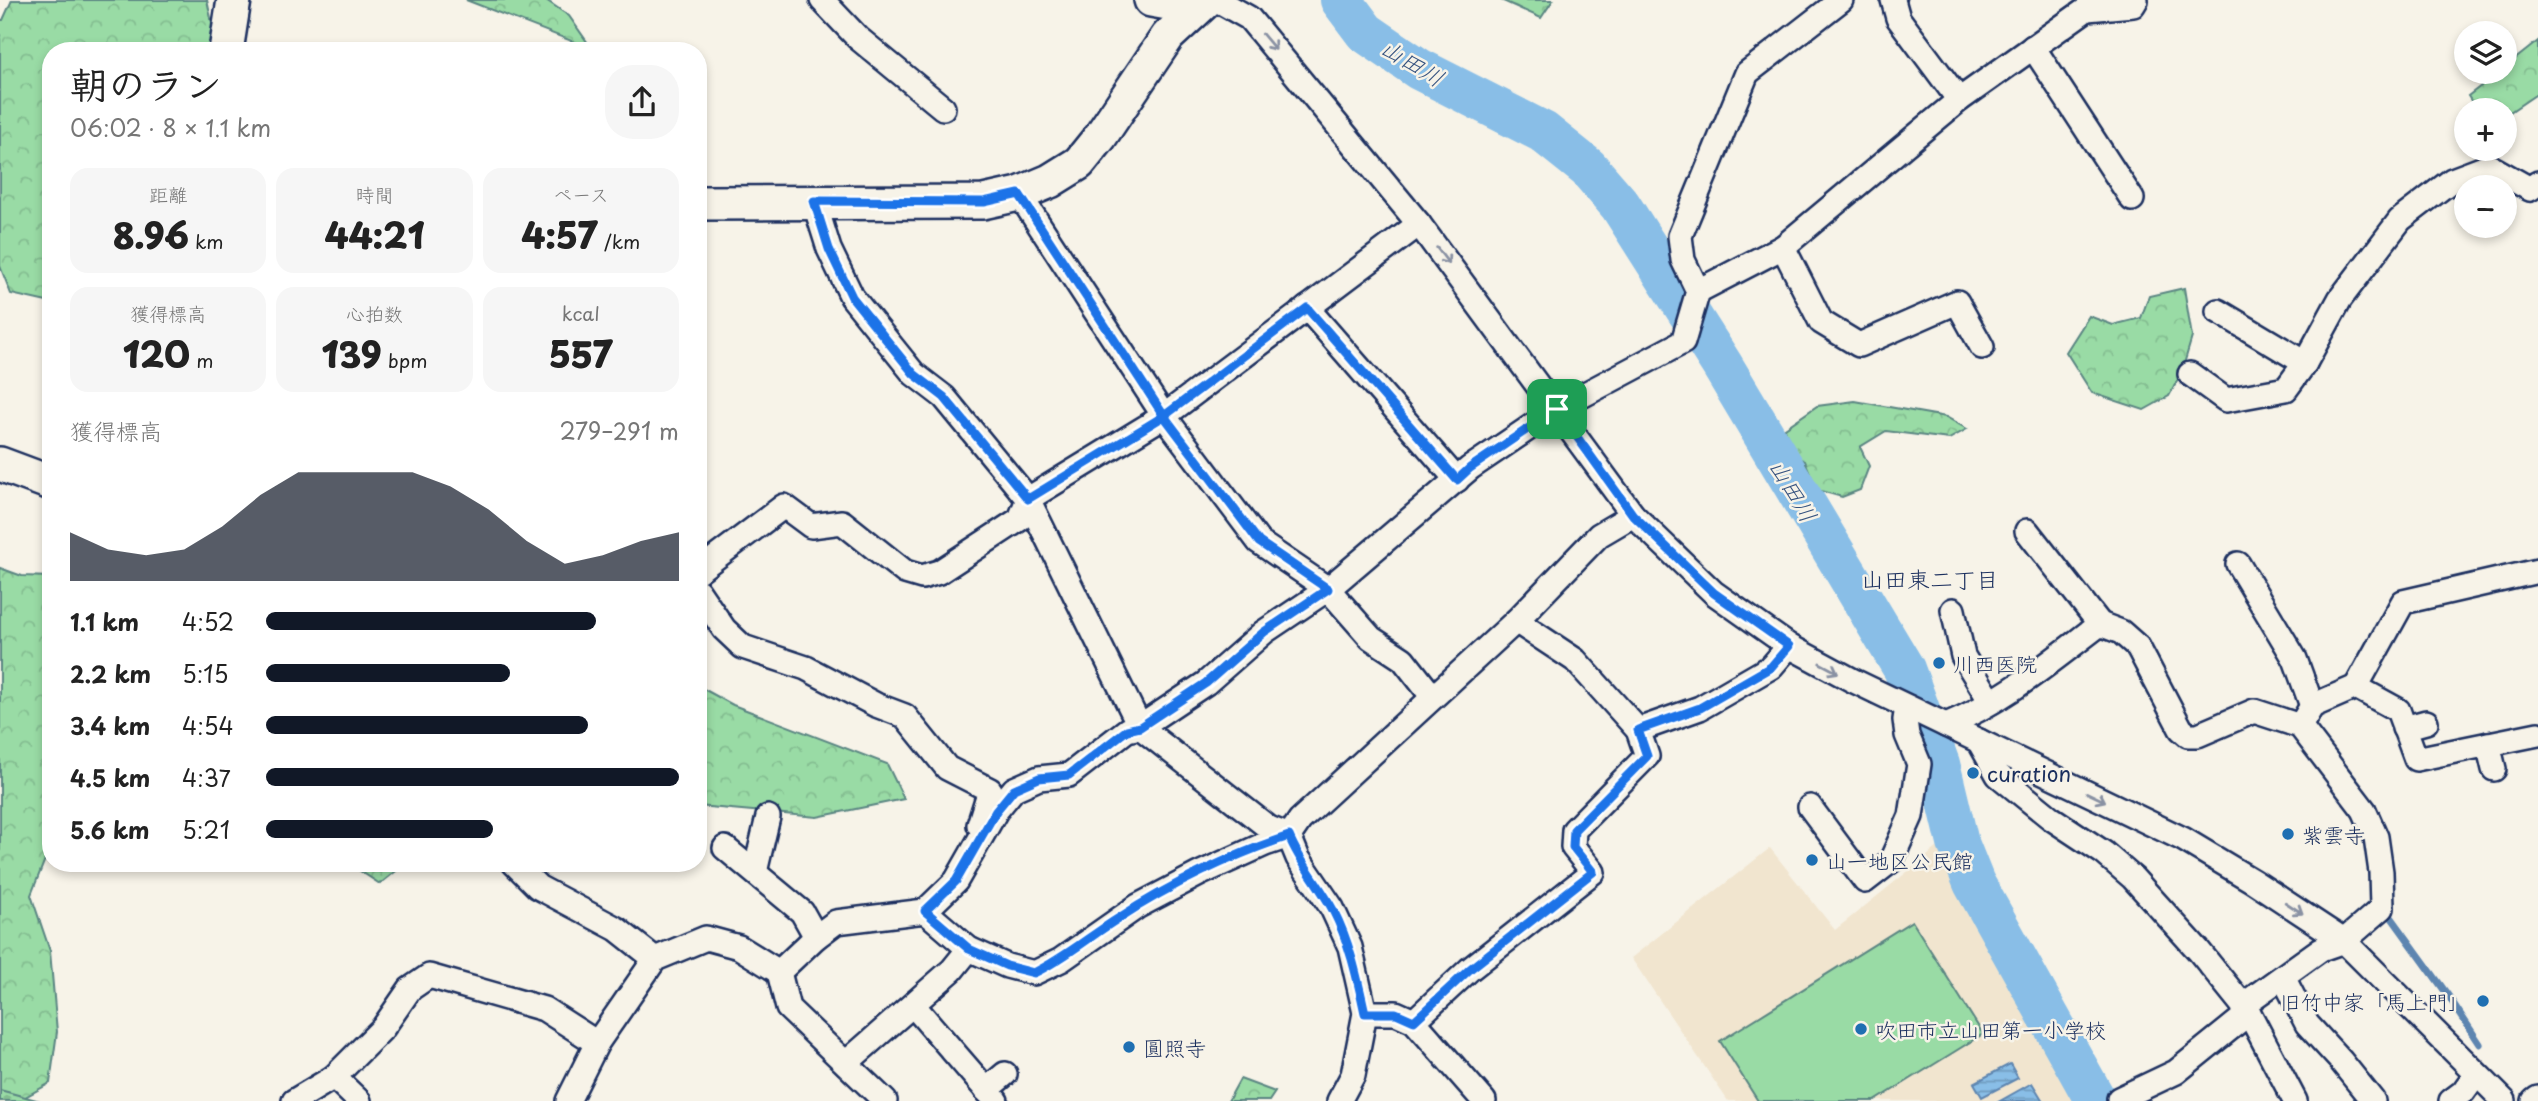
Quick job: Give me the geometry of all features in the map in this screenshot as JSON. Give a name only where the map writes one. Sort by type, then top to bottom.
[{"type":"street","points":[[227,42],[234,0]]},
{"type":"street","points":[[822,0],[859,38],[943,108]]},
{"type":"street","points":[[1151,0],[1168,3],[1189,0]]},
{"type":"street","points":[[707,203],[984,202],[1019,194],[1050,181],[1079,163],[1100,137],[1168,36],[1207,0]]},
{"type":"street","points":[[1217,0],[1249,18],[1419,224],[1633,515],[1714,593],[1789,646],[1903,710],[1946,725],[2183,839],[2253,881],[2344,941],[2504,1101]]},
{"type":"street","points":[[779,972],[836,922],[925,911],[956,881],[996,811],[1014,789],[1039,778],[1069,775],[1127,730],[1140,727],[1206,683],[1264,632],[1328,589],[1470,468],[1557,409],[1682,342],[1698,291],[1683,260],[1680,236],[1746,73],[1841,0]]},
{"type":"street","points":[[1893,0],[1898,18],[1959,100]]},
{"type":"street","points":[[1698,291],[1783,247],[1959,100],[2087,9],[2133,5],[2136,0]]},
{"type":"street","points":[[2033,47],[2132,199]]},
{"type":"street","points":[[2190,374],[2226,400],[2286,389],[2305,363],[2340,299],[2400,220],[2452,180],[2489,166],[2530,189],[2538,183]]},
{"type":"street","points":[[1019,194],[1164,416],[1259,542],[1328,589],[1371,638],[1403,659],[1432,696]]},
{"type":"street","points":[[814,201],[829,249],[852,297],[914,374],[944,397],[1028,499],[1140,727],[1269,828],[1289,836],[1298,858],[1332,908],[1350,947],[1365,1013],[1353,1074],[1339,1101]]},
{"type":"street","points":[[707,564],[784,506],[811,526],[842,522],[905,572],[922,578],[939,572],[1020,519],[1028,499],[1164,416],[1419,224]]},
{"type":"street","points":[[1783,247],[1821,322],[1859,345],[1957,302],[1982,347]]},
{"type":"street","points":[[1307,308],[1457,480]]},
{"type":"street","points":[[2218,311],[2305,363]]},
{"type":"street","points":[[0,464],[42,480]]},
{"type":"street","points":[[925,911],[969,949],[1007,966],[1034,973],[1061,960],[1138,906],[1199,874],[1289,836],[1300,820],[1516,621],[1599,535],[1633,515]]},
{"type":"street","points":[[2026,531],[2099,624],[2121,632],[2138,647],[2181,729],[2188,735],[2198,734],[2254,711],[2306,716],[2356,687],[2403,602],[2538,571]]},
{"type":"street","points":[[2119,1099],[2176,1072],[2283,977],[2321,949],[2344,941],[2382,908],[2376,837],[2364,810],[2306,716],[2295,659],[2238,564]]},
{"type":"street","points":[[707,604],[724,629],[743,647],[806,668],[876,705],[905,716],[947,768],[990,790],[981,816],[976,846]]},
{"type":"street","points":[[1953,610],[1963,656],[1991,702]]},
{"type":"street","points":[[1414,1021],[1470,969],[1593,872],[1573,847],[1574,830],[1647,756],[1638,730],[1575,660],[1516,621]]},
{"type":"street","points":[[1946,725],[1968,716],[2031,677],[2099,624]]},
{"type":"street","points":[[1638,730],[1700,708],[1771,667],[1789,646]]},
{"type":"street","points":[[2356,687],[2398,709],[2415,725],[2416,759],[2538,734]]},
{"type":"street","points":[[1810,807],[1865,881],[1891,861],[1911,816],[1919,764],[1907,735],[1903,710]]},
{"type":"street","points":[[1979,741],[1998,775],[2051,818],[2104,853],[2133,878],[2199,951],[2246,1009],[2295,1101]]},
{"type":"street","points":[[2488,744],[2494,769]]},
{"type":"street","points":[[755,872],[768,817]]},
{"type":"street","points":[[725,848],[802,912],[816,937]]},
{"type":"street","points":[[523,872],[538,887],[617,929],[655,959]]},
{"type":"street","points":[[568,1101],[597,1043],[655,959],[706,938],[739,947],[779,972],[788,1008],[885,1101]]},
{"type":"street","points":[[846,1063],[952,970],[969,949]]},
{"type":"street","points":[[294,1101],[334,1077],[383,1028],[410,989],[429,976],[544,1009],[597,1043]]},
{"type":"street","points":[[2283,977],[2307,1024],[2373,1101]]},
{"type":"street","points":[[913,1005],[991,1095],[1004,1074]]},
{"type":"street","points":[[1365,1013],[1396,1013],[1414,1021],[1484,1101]]},
{"type":"street","points":[[2451,1101],[2463,1092],[2476,1074]]},
{"type":"street","points":[[334,1077],[359,1101]]},
{"type":"street","points":[[2533,1101],[2538,1097]]},
{"type":"shaded area","name":"吹田市立山田第一小学校","points":[[1943,843],[2080,1101],[1728,1101],[1631,958],[1770,848],[1835,930]]},
{"type":"green space","points":[[12,0],[207,0],[216,42],[42,42],[42,301],[11,294],[0,266],[0,20],[3,20]]},
{"type":"green space","points":[[466,0],[546,0],[569,16],[587,42],[574,42]]},
{"type":"green space","points":[[1501,0],[1553,0],[1541,18]]},
{"type":"green space","points":[[2538,41],[2538,93],[2517,107],[2517,98],[2469,98],[2468,96],[2484,84],[2517,84],[2517,58]]},
{"type":"green space","points":[[2184,288],[2192,337],[2181,374],[2169,396],[2144,410],[2092,393],[2066,352],[2089,316],[2113,325],[2141,318],[2149,296]]},
{"type":"green space","points":[[1855,401],[1946,417],[1967,429],[1949,439],[1886,431],[1860,447],[1869,466],[1860,490],[1842,497],[1817,490],[1805,461],[1790,453],[1785,428],[1817,406]]},
{"type":"green space","points":[[0,568],[22,576],[42,577],[42,867],[31,895],[50,951],[57,1032],[50,1083],[18,1101],[0,1101]]},
{"type":"green space","points":[[707,691],[733,705],[887,764],[904,799],[817,817],[707,807]]},
{"type":"green space","points":[[362,872],[395,872],[380,884]]},
{"type":"green space","points":[[1912,921],[1983,1034],[1875,1101],[1758,1101],[1720,1041]]},
{"type":"green space","points":[[1240,1079],[1275,1092],[1269,1101],[1228,1101]]},
{"type":"green space","points":[[0,1090],[40,1101],[0,1101]]},
{"type":"water","points":[[2010,1064],[2018,1078],[1982,1097],[1974,1083]]},
{"type":"water","points":[[2032,1083],[2043,1101],[2000,1101]]},
{"type":"waterway","name":"山田川","points":[[1341,0],[1365,32],[1419,69],[1543,132],[1588,168],[1620,205],[1722,365],[1904,669],[1939,764],[1958,843],[1974,883],[2096,1101]]},
{"type":"waterway","points":[[2392,918],[2480,1044]]},
{"type":"place","name":"川西医院","points":[[1939,663]]},
{"type":"place","name":"curation","points":[[1973,773]]},
{"type":"place","name":"紫雲寺","points":[[2288,834]]},
{"type":"place","name":"山一地区公民館","points":[[1812,860]]},
{"type":"place","name":"旧竹中家「馬上門」","points":[[2483,1001]]},
{"type":"place","name":"吹田市立山田第一小学校","points":[[1861,1029]]},
{"type":"place","name":"圓照寺","points":[[1129,1047]]},
{"type":"district","name":"山田東二丁目","points":[[1930,578]]},
{"type":"route","points":[[1557,409],[1470,468],[1457,480],[1307,308],[1164,416],[1028,499],[944,397],[914,374],[852,297],[829,249],[814,201],[984,202],[1019,194],[1164,416],[1259,542],[1328,589],[1264,632],[1206,683],[1140,727],[1127,730],[1069,775],[1039,778],[1014,789],[996,811],[956,881],[925,911],[969,949],[1007,966],[1034,973],[1061,960],[1138,906],[1199,874],[1289,836],[1298,858],[1332,908],[1350,947],[1365,1013],[1396,1013],[1414,1021],[1470,969],[1593,872],[1573,847],[1574,830],[1647,756],[1638,730],[1700,708],[1771,667],[1789,646],[1714,593],[1633,515],[1557,409]]}]
